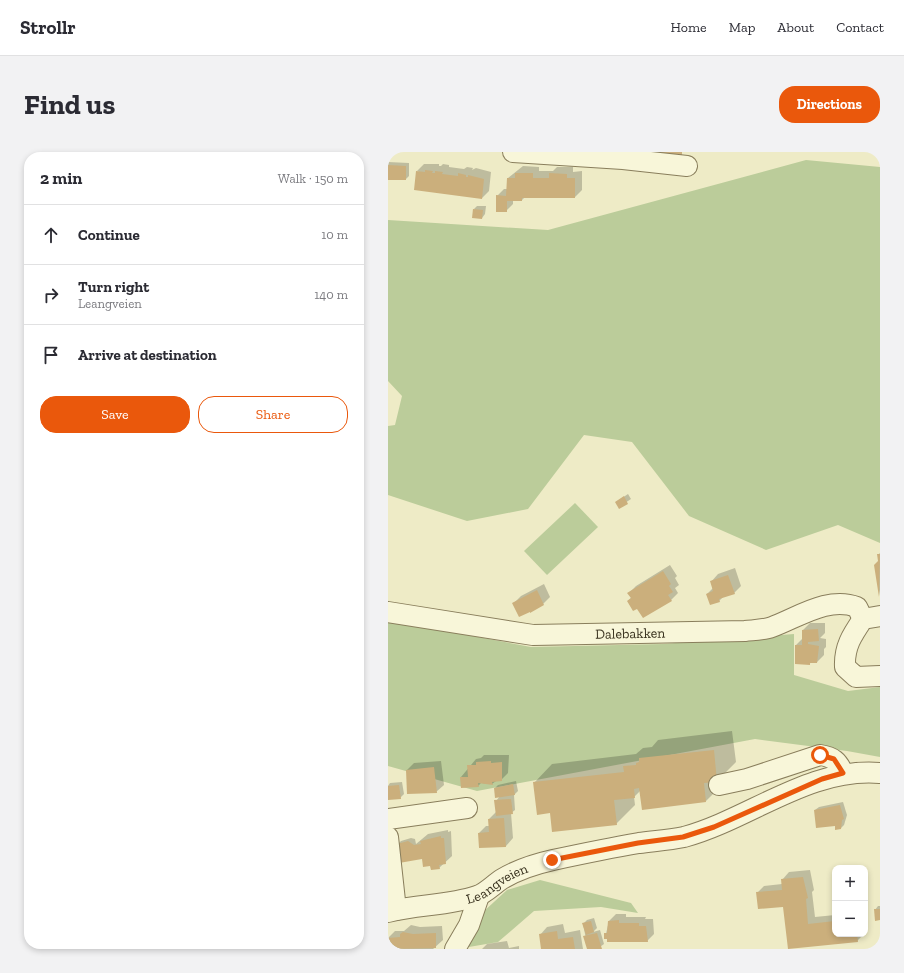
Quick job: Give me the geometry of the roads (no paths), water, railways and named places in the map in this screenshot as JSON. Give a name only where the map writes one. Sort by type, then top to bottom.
[{"type":"street","points":[[513,152],[687,166]]},
{"type":"street","name":"Dalebakken","points":[[388,612],[533,635],[745,631],[771,627],[804,613],[833,604],[846,603],[857,607],[871,618],[847,645],[845,667],[856,677],[880,676]]},
{"type":"street","points":[[719,785],[747,779],[820,755],[834,759],[843,773]]},
{"type":"street","name":"Leangveien","points":[[392,911],[445,904],[479,896],[502,879],[521,869],[559,859],[638,843],[683,837],[714,827],[822,779],[843,773],[880,773]]},
{"type":"street","points":[[388,819],[467,808]]},
{"type":"street","points":[[388,837],[392,911]]},
{"type":"street","points":[[455,949],[469,925],[479,896]]}]
